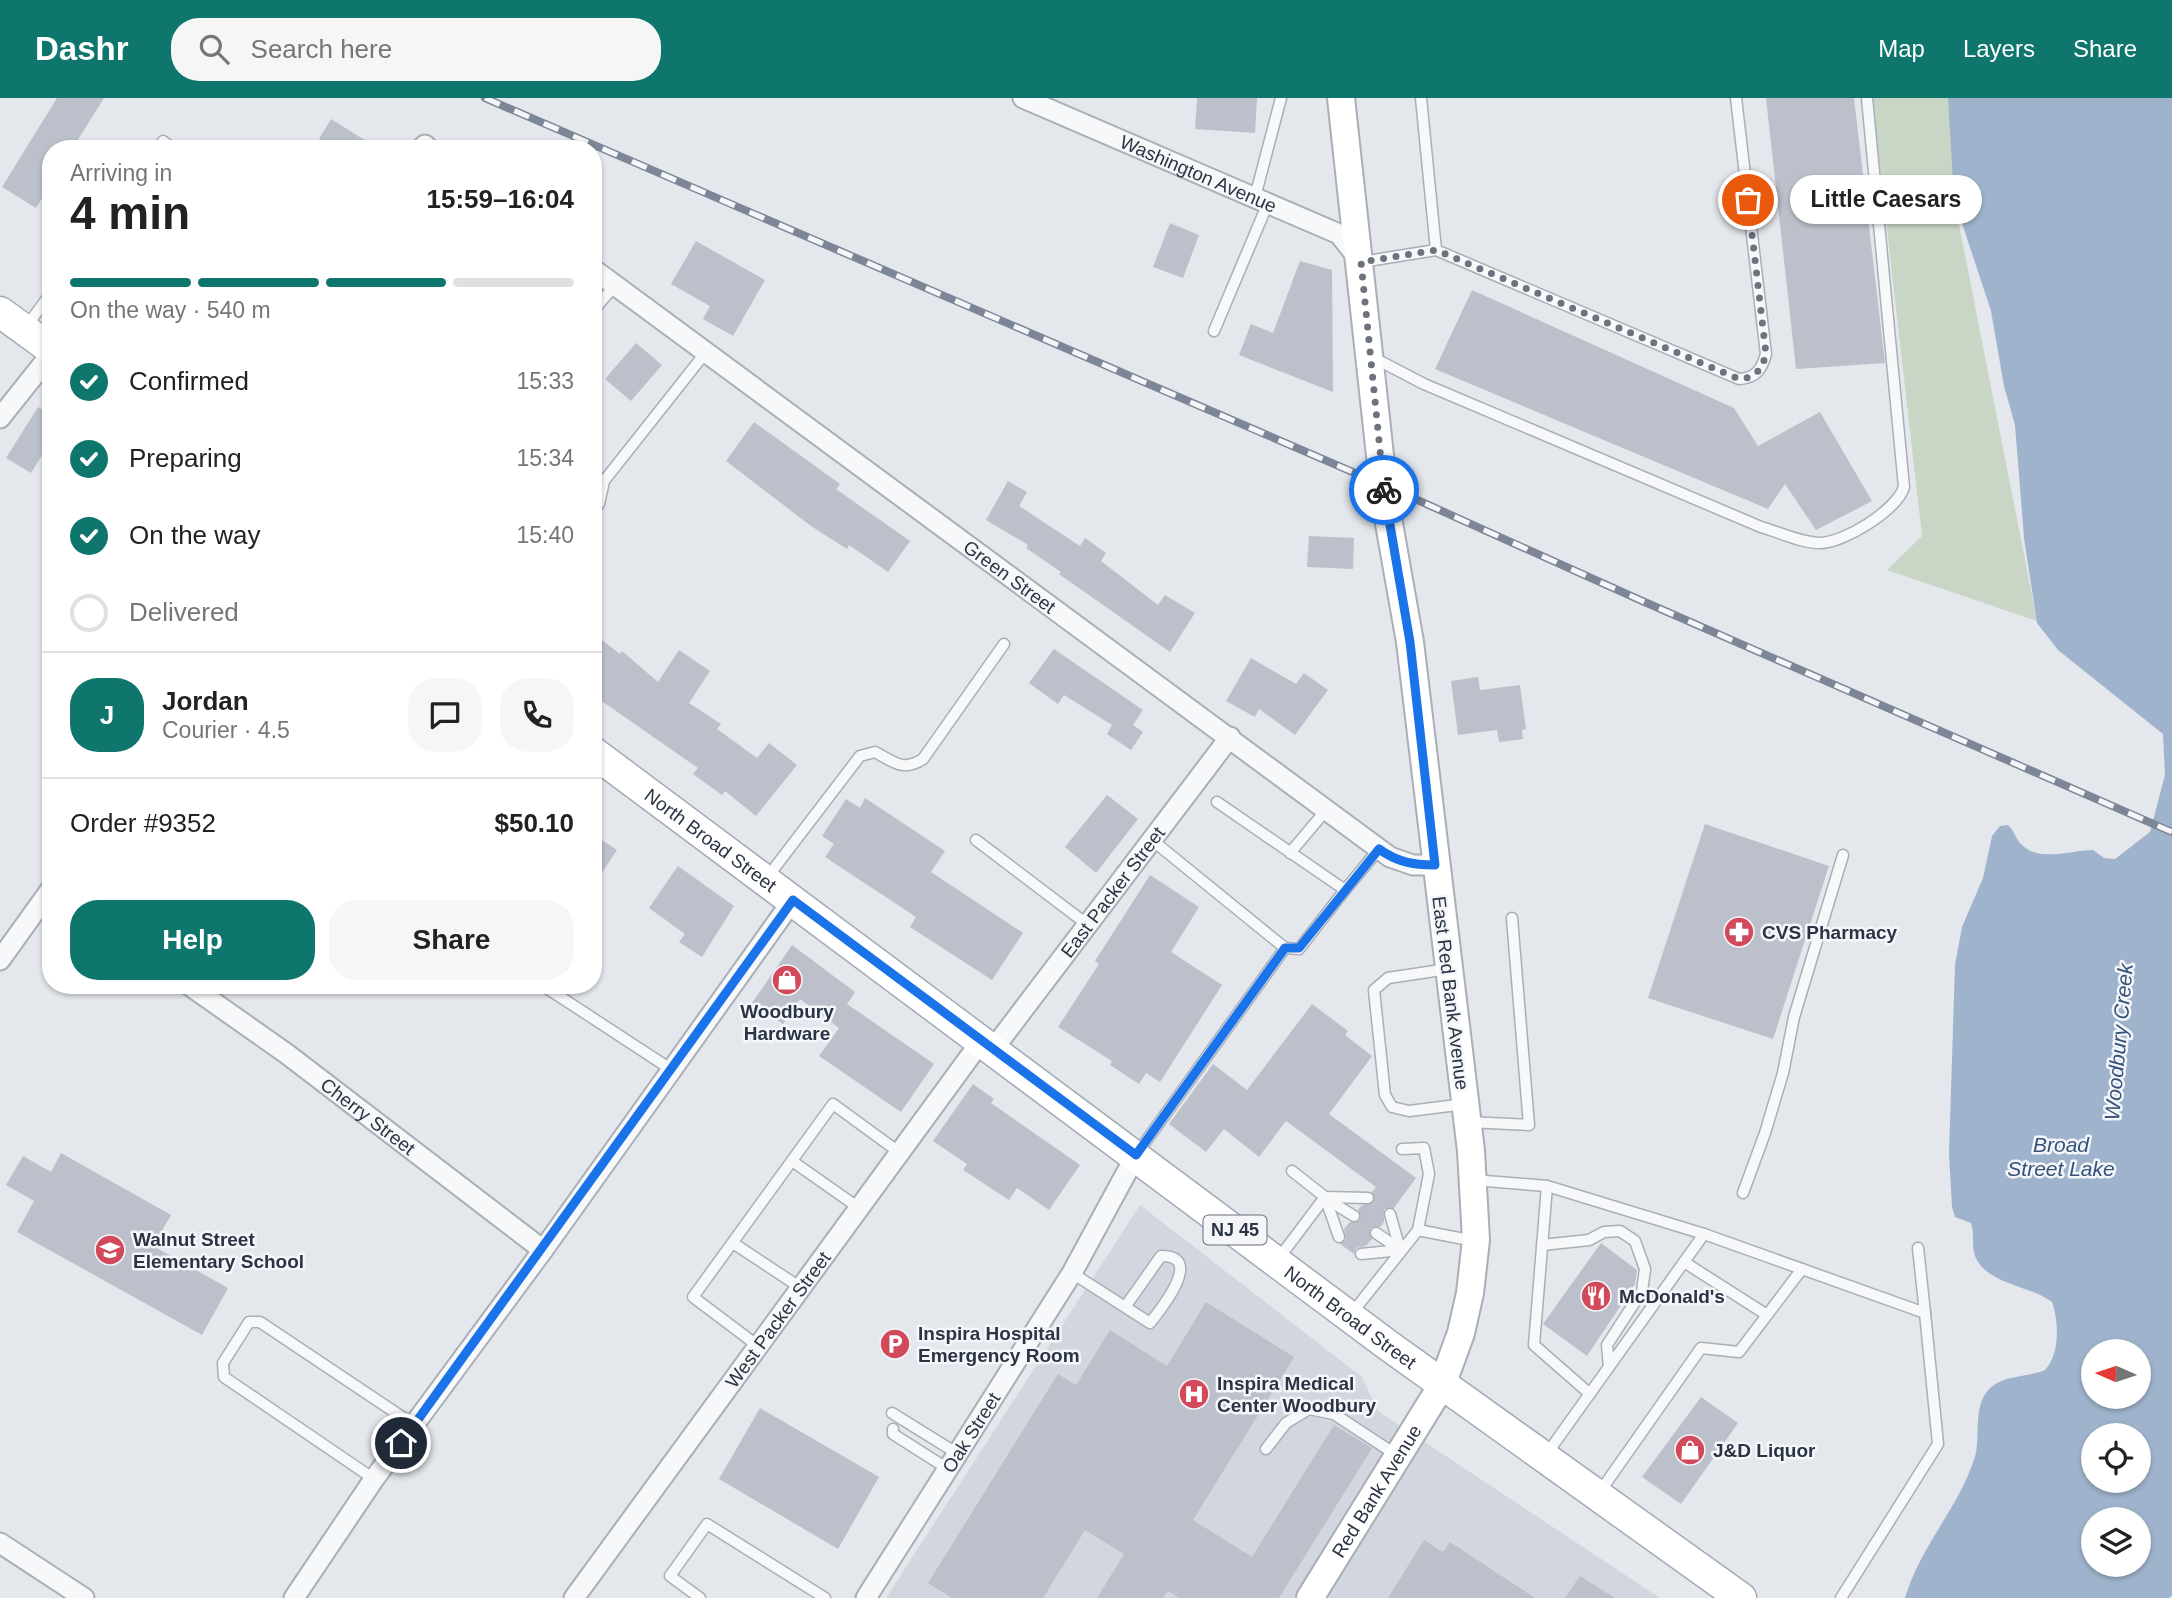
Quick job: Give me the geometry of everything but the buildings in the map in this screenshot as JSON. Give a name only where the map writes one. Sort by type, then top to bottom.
[{"type":"main road","points":[[0,312],[42,344]]},
{"type":"main road","name":"North Broad Street","points":[[602,759],[988,1044],[1349,1316],[1741,1598]]},
{"type":"street","name":"Washington Avenue","points":[[1023,98],[1339,234],[1361,262]]},
{"type":"street","name":"East Red Bank Avenue","points":[[1341,98],[1385,501],[1410,642],[1473,1180],[1476,1241],[1470,1293],[1461,1333],[1443,1385]]},
{"type":"street","name":"Green Street","points":[[602,276],[1390,857],[1413,865],[1435,865]]},
{"type":"street","points":[[0,418],[42,363]]},
{"type":"street","name":"East Packer Street","points":[[988,1044],[1089,925],[1230,737]]},
{"type":"street","points":[[294,1598],[374,1479],[543,1250],[793,900]]},
{"type":"street","points":[[0,960],[42,902]]},
{"type":"street","name":"Cherry Street","points":[[207,994],[543,1250]]},
{"type":"street","name":"West Packer Street","points":[[574,1598],[900,1153],[988,1044]]},
{"type":"street","name":"Oak Street","points":[[866,1598],[1072,1273],[1136,1155]]},
{"type":"street","name":"Red Bank Avenue","points":[[1311,1598],[1443,1385]]},
{"type":"street","points":[[0,1543],[84,1598]]},
{"type":"lane","points":[[1214,331],[1261,200],[1281,98]]},
{"type":"lane","points":[[1421,98],[1436,250]]},
{"type":"lane","points":[[1361,262],[1436,250],[1739,379],[1748,379],[1763,366],[1766,354],[1736,98]]},
{"type":"lane","points":[[1370,356],[1424,384],[1761,527],[1817,543],[1844,537],[1885,510],[1901,496],[1904,487],[1867,98]]},
{"type":"lane","points":[[602,300],[615,285]]},
{"type":"lane","points":[[24,330],[42,305]]},
{"type":"lane","points":[[602,490],[604,481],[706,352]]},
{"type":"lane","points":[[766,880],[860,755],[875,752],[900,767],[911,767],[923,760],[1004,644]]},
{"type":"lane","points":[[1217,802],[1345,890]]},
{"type":"lane","points":[[1290,853],[1327,810]]},
{"type":"lane","points":[[976,840],[1089,925]]},
{"type":"lane","points":[[1152,840],[1285,948],[1299,948],[1379,849]]},
{"type":"lane","points":[[1743,1192],[1783,1073],[1794,1017],[1843,855]]},
{"type":"lane","points":[[1448,969],[1388,978],[1374,990],[1385,1095],[1392,1107],[1409,1111],[1466,1113],[1529,1125],[1512,918]]},
{"type":"lane","points":[[1136,1155],[1285,948]]},
{"type":"lane","points":[[556,994],[672,1070]]},
{"type":"lane","points":[[758,1346],[693,1297],[833,1104],[900,1153]]},
{"type":"lane","points":[[1349,1316],[1418,1230],[1429,1174],[1424,1148],[1402,1149]]},
{"type":"lane","points":[[792,1161],[859,1208]]},
{"type":"lane","points":[[1292,1171],[1354,1216]]},
{"type":"lane","points":[[1473,1180],[1547,1186],[1704,1234],[1925,1313]]},
{"type":"lane","points":[[1547,1186],[1534,1345],[1590,1394]]},
{"type":"lane","points":[[1276,1261],[1325,1197]]},
{"type":"lane","points":[[1325,1197],[1368,1198]]},
{"type":"lane","points":[[1325,1197],[1339,1237]]},
{"type":"lane","points":[[1390,1214],[1401,1250]]},
{"type":"lane","points":[[1418,1230],[1476,1241]]},
{"type":"lane","points":[[1542,1245],[1589,1240],[1604,1232],[1620,1231],[1635,1241],[1645,1269],[1642,1291],[1607,1345],[1609,1367]]},
{"type":"lane","points":[[1376,1233],[1401,1250]]},
{"type":"lane","points":[[1544,1458],[1704,1234]]},
{"type":"lane","points":[[733,1243],[801,1288]]},
{"type":"lane","points":[[1841,1598],[1938,1444],[1918,1248]]},
{"type":"lane","points":[[1361,1254],[1401,1250]]},
{"type":"lane","points":[[1072,1273],[1125,1307],[1150,1323],[1179,1279],[1179,1261],[1170,1256],[1161,1256],[1125,1307]]},
{"type":"lane","points":[[1684,1262],[1767,1315]]},
{"type":"lane","points":[[1597,1496],[1701,1348],[1739,1352],[1802,1269]]},
{"type":"lane","points":[[374,1479],[224,1377],[223,1363],[248,1322],[260,1322],[414,1425]]},
{"type":"lane","points":[[1266,1449],[1286,1423],[1310,1409],[1334,1414],[1398,1456]]},
{"type":"lane","points":[[892,1413],[953,1461]]},
{"type":"lane","points":[[893,1429],[893,1434],[953,1461]]},
{"type":"lane","points":[[700,1598],[670,1576],[707,1524],[825,1598]]},
{"type":"shaded area","name":"Inspira Medical Center Woodbury","points":[[1140,1205],[1362,1377],[1378,1411],[1660,1598],[886,1598]]},
{"type":"green space","points":[[1872,98],[1964,98],[1954,199],[2037,621],[1887,570],[1922,536]]},
{"type":"water","points":[[1948,98],[2172,98],[2172,1595],[2169,1598],[1905,1598],[1920,1562],[1967,1478],[1976,1451],[1979,1413],[1984,1396],[1995,1384],[2009,1378],[2045,1370],[2056,1347],[2057,1338],[2052,1302],[1999,1279],[1981,1266],[1974,1252],[1971,1223],[1955,1217],[1952,1207],[1949,1154],[1955,965],[1962,927],[1983,878],[1992,836],[2000,826],[2008,825],[2021,844],[2036,853],[2093,850],[2104,858],[2115,859],[2150,832],[2165,775],[2163,734],[2058,650],[2037,623],[2024,538],[2015,425],[2004,386],[1991,311],[1954,199]]},
{"type":"railway","points":[[485,98],[582,140]]},
{"type":"railway","points":[[602,148],[1413,498],[2172,832]]},
{"type":"way so far","points":[[1384,490],[1361,262],[1436,250],[1739,379],[1748,379],[1763,366],[1766,354],[1748,200]]},
{"type":"place","name":"Little Caesars","points":[[1748,200]]},
{"type":"place","name":"CVS Pharmacy","points":[[1739,932]]},
{"type":"place","name":"Woodbury Hardware","points":[[787,980]]},
{"type":"place","name":"Walnut Street Elementary School","points":[[110,1250]]},
{"type":"place","name":"McDonald's","points":[[1596,1296]]},
{"type":"place","name":"Inspira Hospital Emergency Room","points":[[895,1344]]},
{"type":"place","name":"Inspira Medical Center Woodbury","points":[[1194,1394]]},
{"type":"place","name":"J&D Liquor","points":[[1690,1450]]},
{"type":"route","points":[[401,1443],[543,1250],[793,900],[1136,1155],[1285,948],[1299,948],[1379,849],[1390,857],[1413,865],[1435,865],[1410,642],[1384,490]]},
{"type":"water label","name":"Woodbury Creek","points":[[2119,1042]]},
{"type":"water label","name":"Broad Street Lake","points":[[2061,1157]]}]
